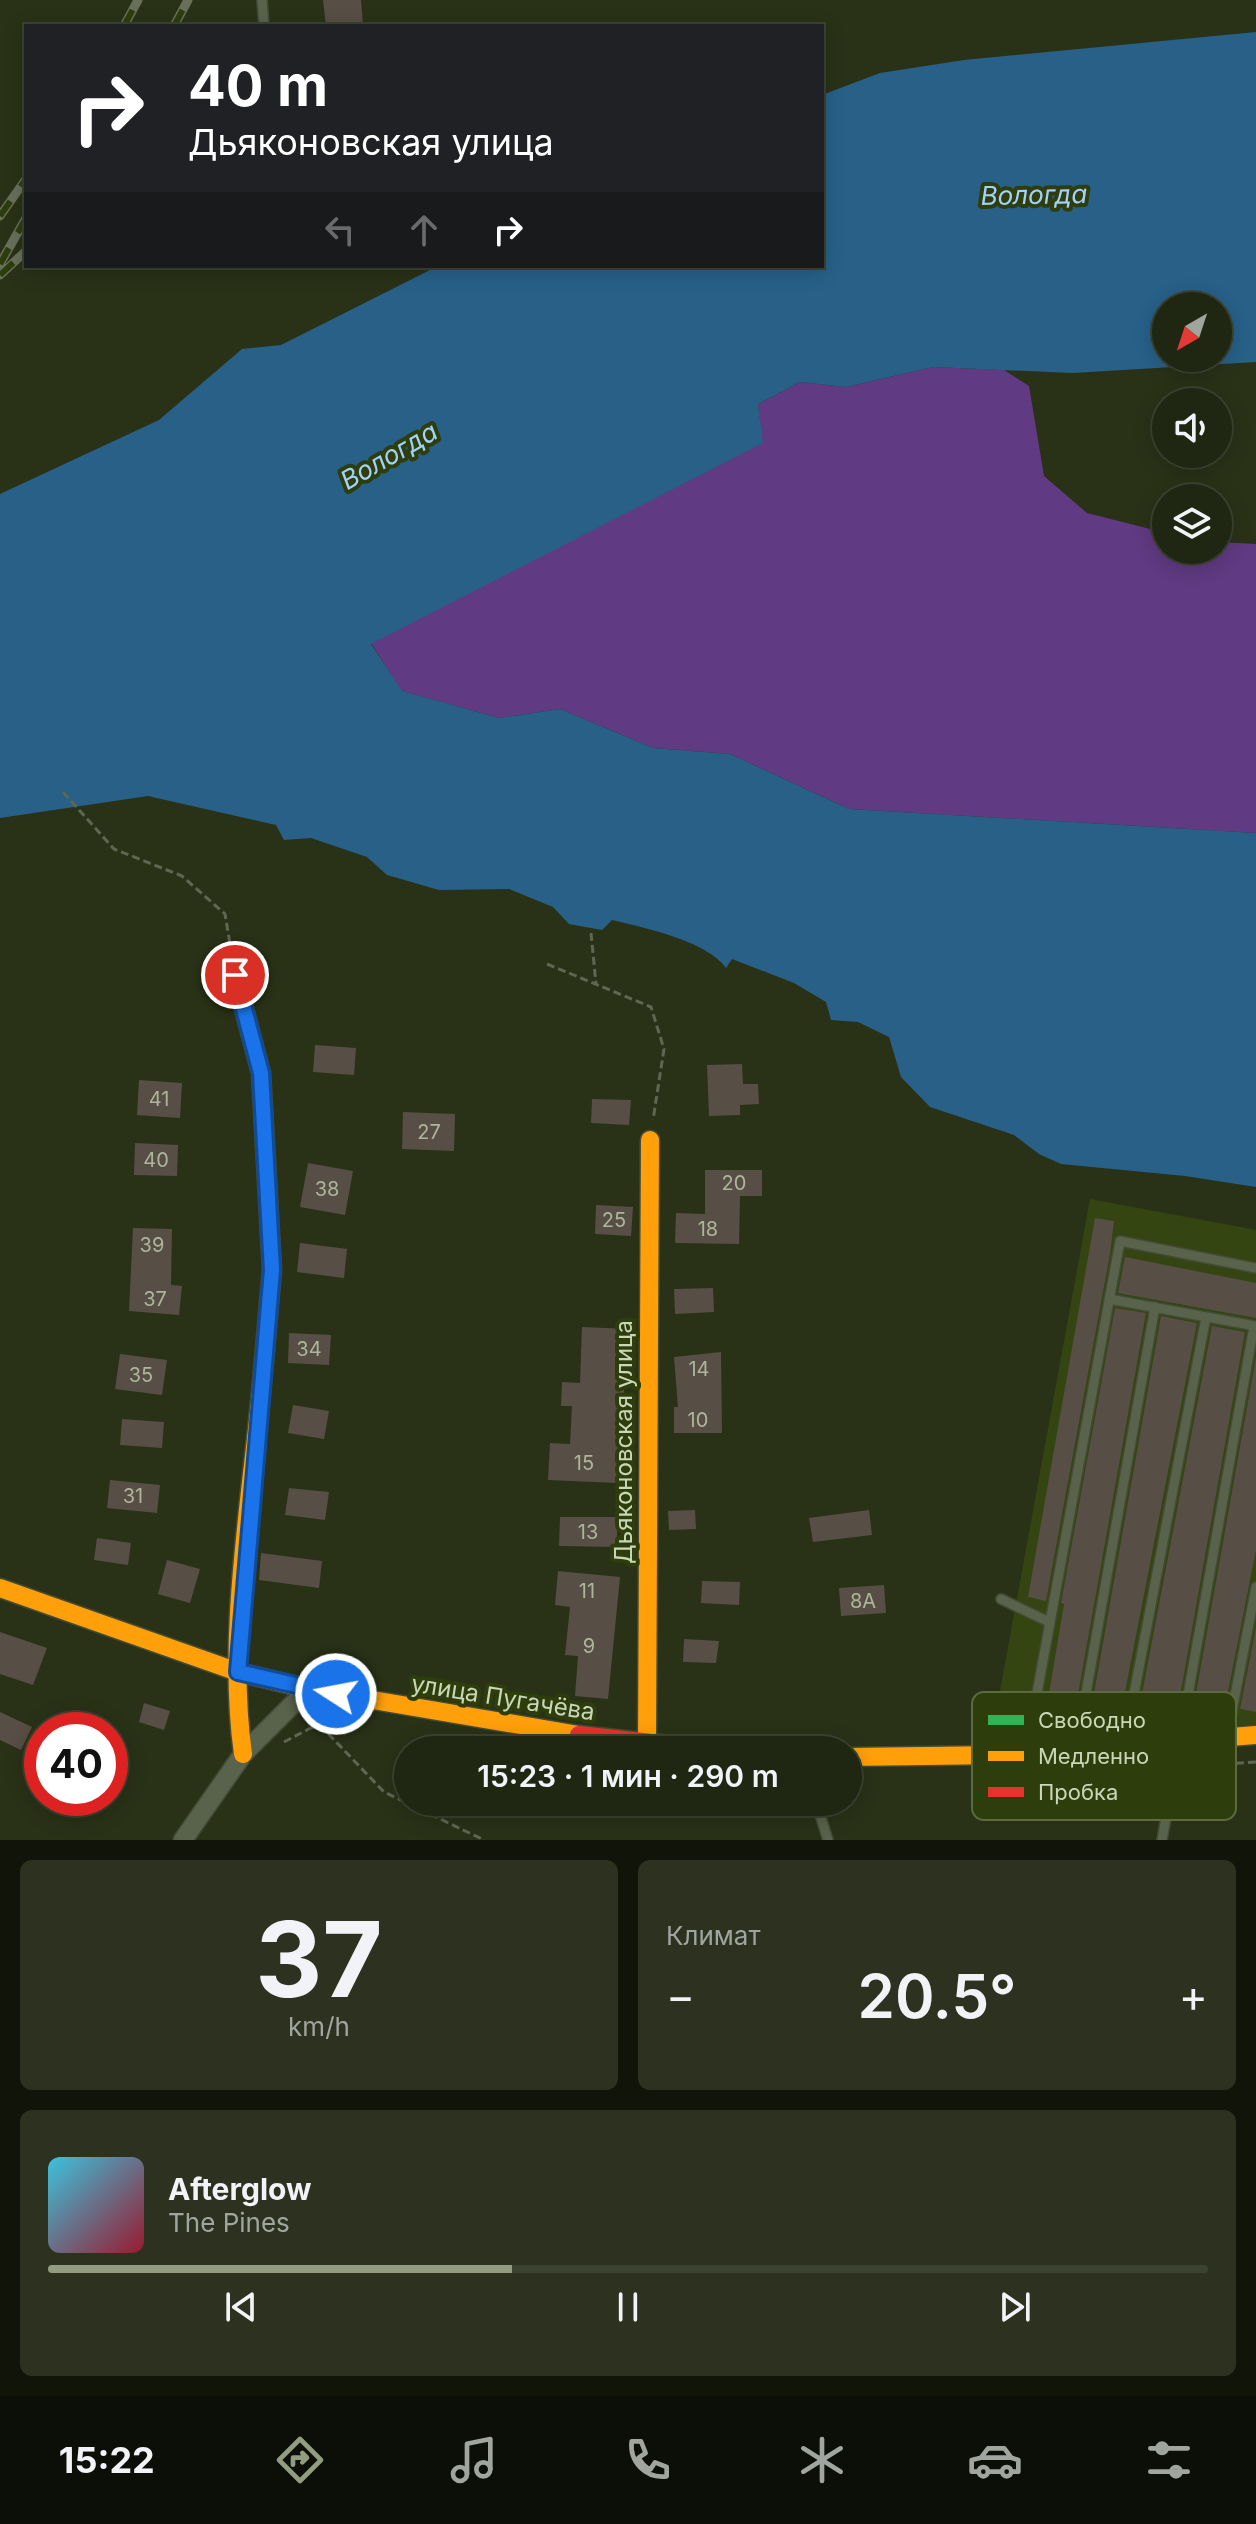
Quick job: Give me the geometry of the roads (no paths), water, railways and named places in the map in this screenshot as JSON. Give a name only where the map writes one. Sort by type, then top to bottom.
[{"type":"street","points":[[235,975],[261,1073],[272,1270],[238,1672],[237,1711],[243,1754]]},
{"type":"street","name":"Дьяконовская улица","points":[[647,1736],[650,1140]]},
{"type":"street","name":"улица Пугачёва","points":[[0,1588],[238,1672],[308,1689],[582,1736]]},
{"type":"street","points":[[183,1840],[243,1754],[308,1689]]},
{"type":"street","points":[[1236,1737],[1256,1735]]},
{"type":"street","points":[[862,1757],[972,1758]]},
{"type":"lane","points":[[262,0],[264,24]]},
{"type":"lane","points":[[1036,1692],[1120,1241],[1256,1268]]},
{"type":"lane","points":[[1109,1299],[1255,1326],[1188,1692]]},
{"type":"lane","points":[[1086,1692],[1155,1307]]},
{"type":"lane","points":[[1135,1692],[1206,1317]]},
{"type":"lane","points":[[1236,1692],[1256,1587]]},
{"type":"lane","points":[[1001,1599],[1049,1622]]},
{"type":"lane","points":[[820,1816],[828,1840]]},
{"type":"lane","points":[[1162,1840],[1166,1820]]},
{"type":"water","name":"Вологда","points":[[1256,32],[1256,362],[1232,363],[1232,292],[1152,292],[1152,368],[1073,373],[933,367],[846,387],[800,382],[758,404],[763,443],[371,644],[402,691],[499,718],[560,709],[653,748],[730,754],[849,809],[1256,833],[1256,1187],[1185,1176],[1061,1164],[1039,1154],[1014,1135],[930,1107],[901,1077],[889,1037],[858,1022],[831,1020],[826,1002],[794,983],[732,959],[726,968],[705,950],[658,932],[612,920],[602,930],[569,924],[553,907],[509,889],[439,890],[387,875],[367,857],[311,838],[284,840],[276,825],[148,796],[0,818],[0,494],[159,420],[242,349],[281,345],[434,268],[824,268],[824,94],[880,73],[964,60]]},
{"type":"railway","points":[[125,24],[138,0]]},
{"type":"railway","points":[[175,24],[188,0]]},
{"type":"railway","points":[[0,216],[24,182]]},
{"type":"railway","points":[[0,264],[24,222]]},
{"type":"railway","points":[[0,275],[24,253]]}]
